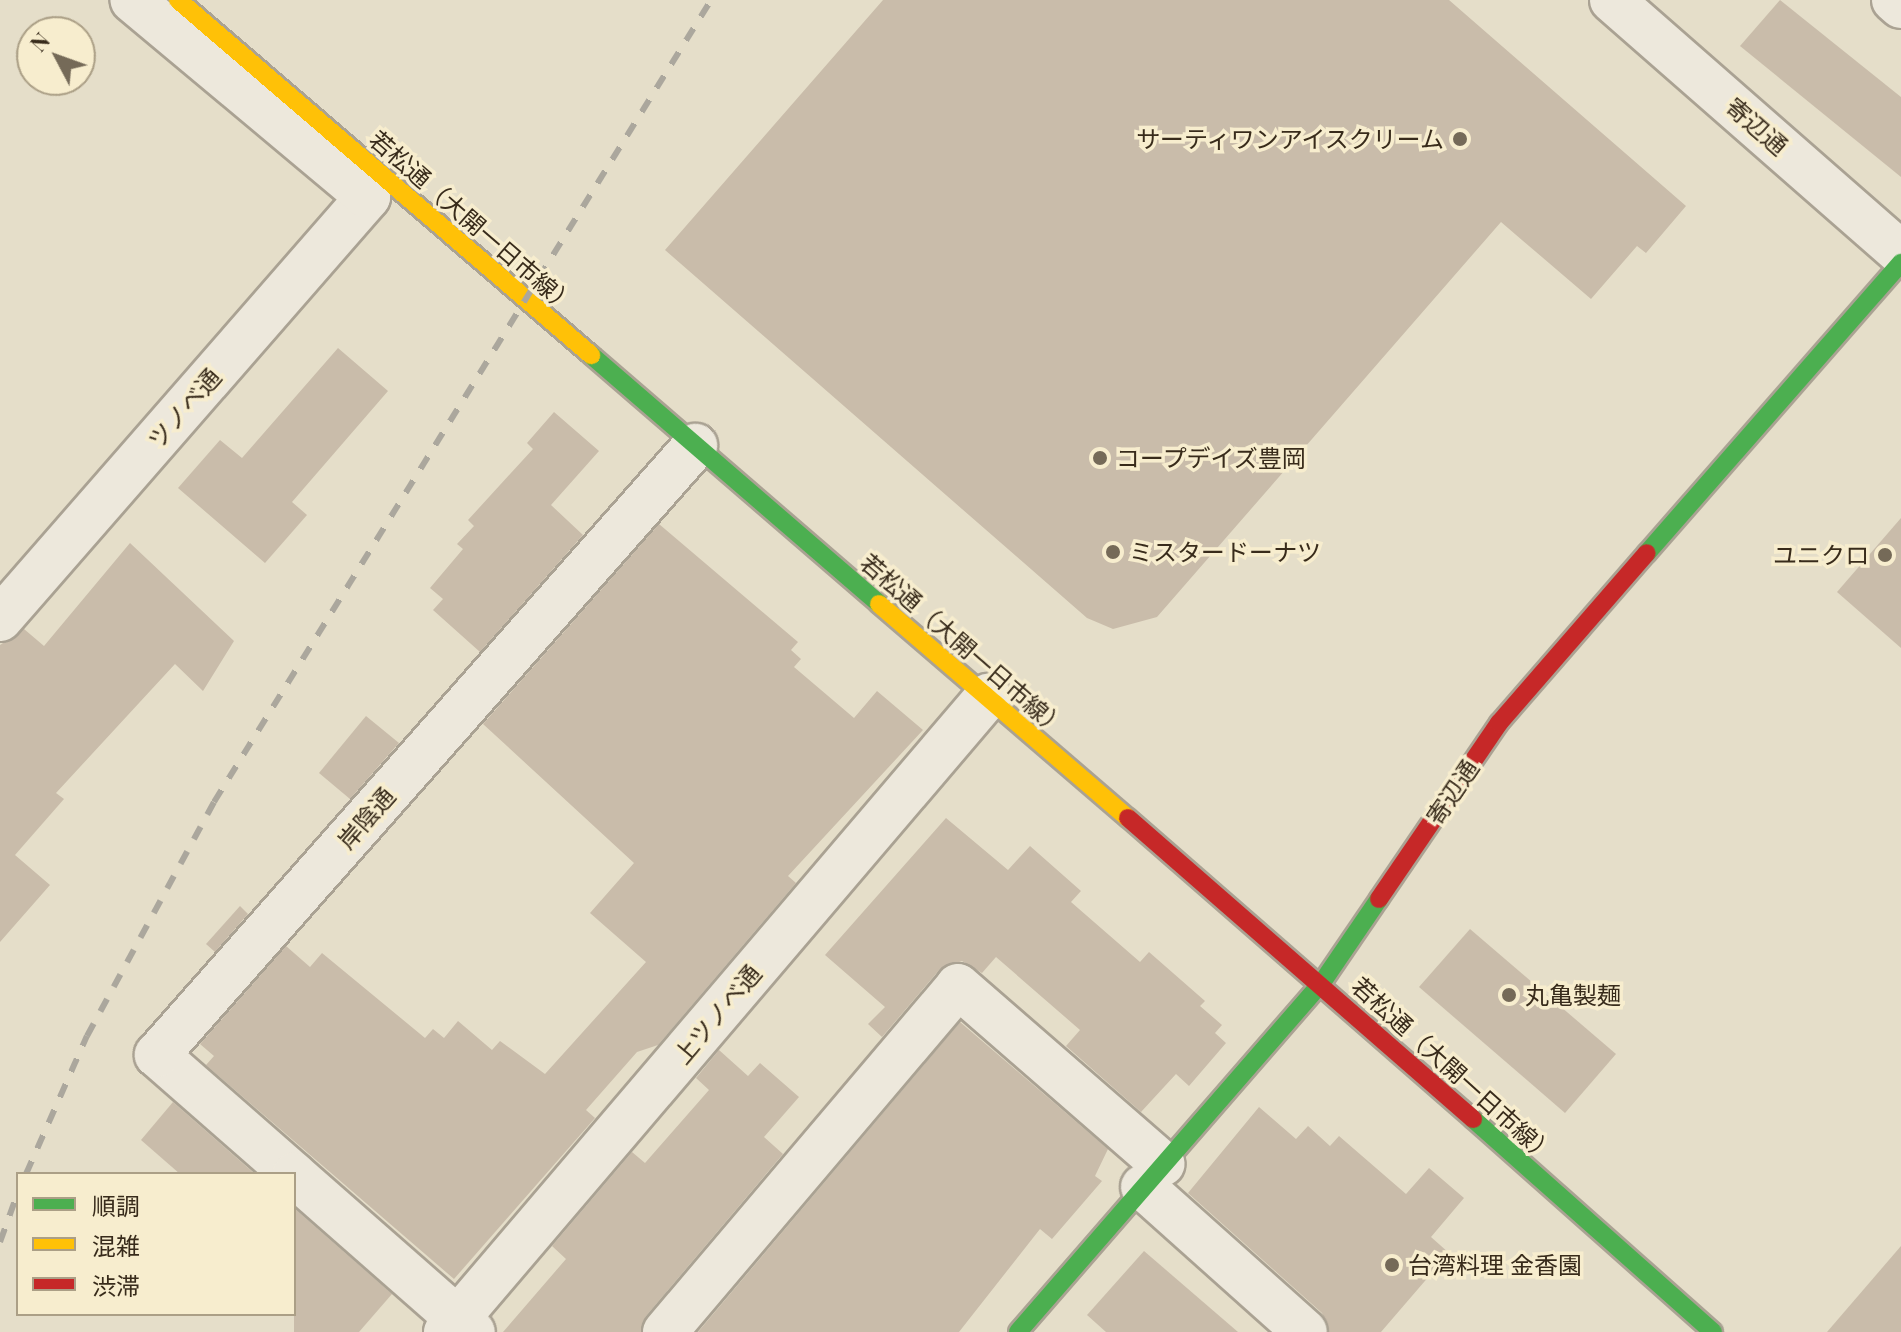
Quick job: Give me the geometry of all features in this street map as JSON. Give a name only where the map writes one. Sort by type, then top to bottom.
[{"type":"street","name":"ツノベ通","points":[[0,619],[368,197],[132,0]]},
{"type":"street","name":"若松通（大開一日市線）","points":[[178,0],[1321,984],[1713,1332]]},
{"type":"street","name":"寄辺通","points":[[1612,0],[1901,253]]},
{"type":"street","points":[[1894,0],[1901,6]]},
{"type":"street","name":"寄辺通","points":[[1018,1332],[1321,984],[1499,723],[1901,263]]},
{"type":"street","name":"岸陰通","points":[[290,1172],[157,1055],[695,446]]},
{"type":"street","name":"上ツノベ通","points":[[459,1328],[988,696]]},
{"type":"street","points":[[665,1332],[958,986],[1153,1176],[1305,1332]]},
{"type":"street","name":"岸陰通","points":[[296,1178],[459,1328]]},
{"type":"building","name":"コープデイズ豊岡","points":[[883,0],[1449,0],[1686,206],[1646,253],[1637,246],[1591,299],[1501,222],[1157,617],[1113,629],[1087,618],[665,250]]},
{"type":"building","points":[[1780,0],[1901,97],[1901,177],[1740,46]]},
{"type":"building","points":[[338,348],[388,391],[292,502],[307,515],[265,563],[178,488],[220,440],[242,458]]},
{"type":"building","points":[[554,412],[599,451],[551,505],[583,535],[480,652],[433,610],[443,599],[430,588],[463,549],[457,544],[474,526],[468,520],[533,449],[527,443]]},
{"type":"building","name":"ユニクロ","points":[[1901,518],[1901,648],[1837,592]]},
{"type":"building","points":[[659,524],[798,642],[791,650],[801,659],[794,667],[854,718],[877,691],[923,730],[788,876],[796,883],[658,1045],[637,1052],[586,1110],[595,1118],[454,1279],[206,1065],[214,1056],[200,1044],[286,946],[310,967],[322,953],[425,1038],[433,1029],[444,1038],[458,1021],[492,1050],[500,1041],[545,1074],[646,962],[590,913],[634,863],[483,724]]},
{"type":"building","points":[[130,543],[234,641],[203,691],[175,664],[56,793],[64,799],[15,855],[50,885],[0,942],[0,645],[24,629],[44,646]]},
{"type":"building","points":[[366,716],[399,743],[350,799],[319,773]]},
{"type":"building","points":[[946,818],[1008,870],[1030,846],[1081,891],[1071,902],[1140,962],[1149,952],[1205,1001],[1200,1006],[1222,1025],[1215,1033],[1226,1043],[1189,1086],[1176,1074],[1141,1112],[1066,1046],[1080,1030],[996,957],[982,973],[962,961],[940,969],[882,1037],[868,1024],[885,1007],[825,955]]},
{"type":"building","points":[[240,906],[248,914],[215,952],[206,944]]},
{"type":"building","points":[[1470,929],[1616,1054],[1565,1113],[1419,987]]},
{"type":"building","points":[[960,1022],[1108,1149],[1095,1176],[1102,1181],[1052,1239],[1040,1229],[959,1332],[698,1332]]},
{"type":"building","points":[[719,1050],[748,1076],[760,1063],[799,1097],[764,1137],[783,1154],[646,1316],[641,1332],[503,1332],[566,1259],[552,1246],[632,1152],[645,1163],[709,1090],[696,1078]]},
{"type":"building","points":[[173,1102],[253,1172],[178,1172],[141,1140]]},
{"type":"building","points":[[1259,1107],[1296,1139],[1308,1126],[1330,1146],[1339,1136],[1406,1194],[1429,1168],[1464,1198],[1431,1237],[1449,1253],[1381,1332],[1329,1332],[1322,1313],[1188,1193]]},
{"type":"building","points":[[296,1210],[392,1294],[359,1332],[294,1332]]},
{"type":"building","points":[[1901,1246],[1901,1332],[1827,1332]]},
{"type":"building","points":[[1144,1251],[1238,1332],[1106,1332],[1087,1315]]},
{"type":"railway","points":[[27,1172],[87,1036],[214,802],[711,0]]},
{"type":"railway","points":[[0,1242],[16,1198]]},
{"type":"traffic: fast","points":[[1647,553],[1901,263]]},
{"type":"traffic: fast","points":[[591,355],[879,604]]},
{"type":"traffic: fast","points":[[1018,1332],[1321,984],[1379,899]]},
{"type":"traffic: fast","points":[[1473,1119],[1713,1332]]},
{"type":"traffic: slow","points":[[178,0],[591,355]]},
{"type":"traffic: slow","points":[[879,604],[1128,818]]},
{"type":"traffic: jam","points":[[1379,899],[1499,723],[1647,553]]},
{"type":"traffic: jam","points":[[1128,818],[1473,1119]]},
{"type":"place","name":"サーティワンアイスクリーム","points":[[1460,139]]},
{"type":"place","name":"コープデイズ豊岡","points":[[1100,458]]},
{"type":"place","name":"ミスタードーナツ","points":[[1113,552]]},
{"type":"place","name":"ユニクロ","points":[[1885,555]]},
{"type":"place","name":"丸亀製麺","points":[[1509,995]]},
{"type":"place","name":"台湾料理 金香園","points":[[1392,1265]]}]
